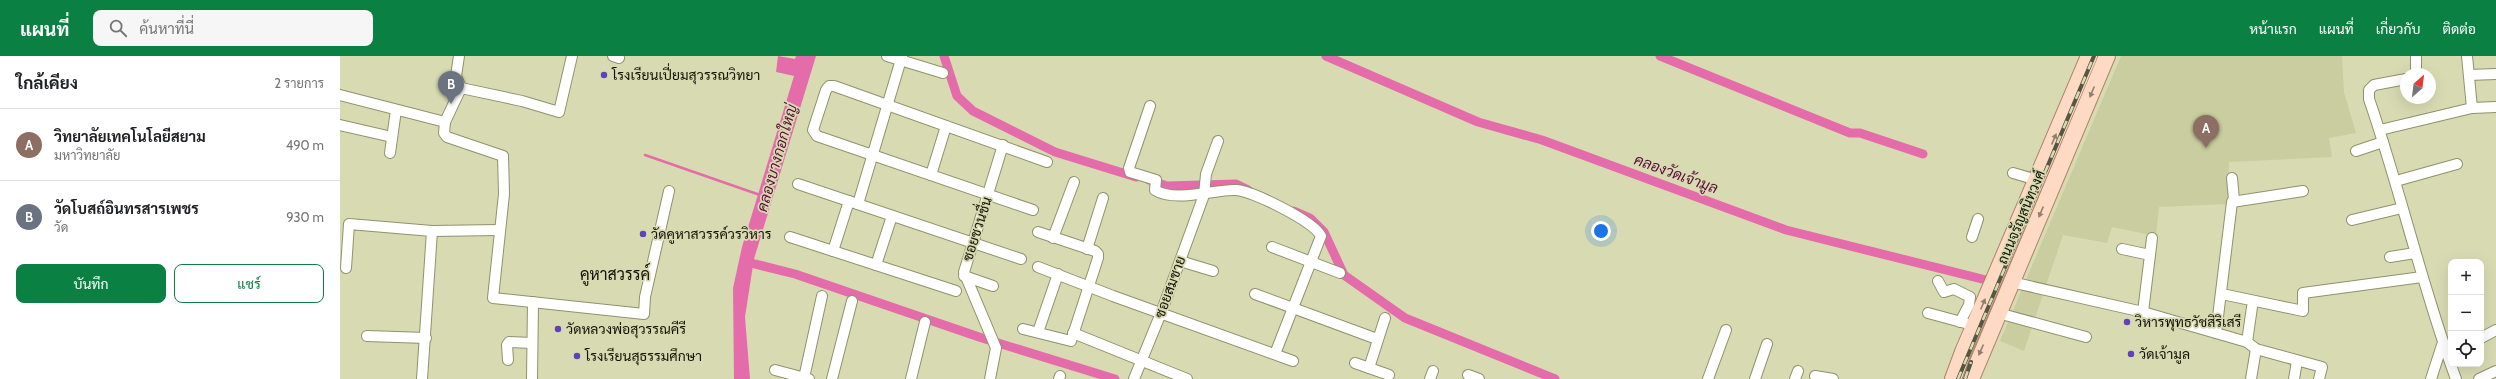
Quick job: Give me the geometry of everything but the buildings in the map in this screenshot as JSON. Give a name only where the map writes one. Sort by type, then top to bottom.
[{"type":"main road","name":"ถนนจรัญสนิทวงศ์","points":[[1953,379],[1967,324],[1993,281],[2089,56]]},
{"type":"main road","name":"ถนนจรัญสนิทวงศ์","points":[[1971,379],[2107,56]]},
{"type":"main road","points":[[2039,173],[2058,172]]},
{"type":"street","points":[[459,56],[456,76],[461,88],[445,122],[444,133],[448,138],[503,156],[504,194],[499,230],[494,298],[644,314],[645,297],[668,191]]},
{"type":"street","points":[[461,88],[522,101],[559,112],[572,56]]},
{"type":"street","points":[[886,56],[901,58],[943,72]]},
{"type":"street","points":[[2416,56],[2416,68]]},
{"type":"street","points":[[2467,56],[2472,108]]},
{"type":"street","points":[[833,251],[873,157],[886,106],[901,58]]},
{"type":"street","points":[[2469,75],[2496,74]]},
{"type":"street","points":[[2400,80],[2374,85],[2369,90],[2369,99],[2396,181],[2414,253],[2442,345],[2448,354]]},
{"type":"street","points":[[1034,210],[873,157],[817,136],[814,130],[829,86],[1004,145],[1047,162]]},
{"type":"street","points":[[340,95],[445,122]]},
{"type":"street","points":[[1150,106],[1129,168],[1130,172],[1156,185],[1156,191],[1165,193],[1227,190],[1243,191],[1296,215],[1314,228],[1321,236],[1275,354]]},
{"type":"street","points":[[2380,130],[2472,108],[2496,107]]},
{"type":"street","points":[[390,153],[396,110]]},
{"type":"street","points":[[340,125],[392,137]]},
{"type":"street","points":[[931,176],[946,126]]},
{"type":"street","name":"ซอยสมชาย","points":[[1134,379],[1180,261],[1204,191],[1218,140]]},
{"type":"street","points":[[2356,151],[2383,142]]},
{"type":"street","name":"ซอยชวนชื่น","points":[[990,379],[996,348],[964,276],[965,267],[1004,145]]},
{"type":"street","points":[[2396,181],[2457,164]]},
{"type":"street","points":[[2013,173],[2039,173]]},
{"type":"street","points":[[2216,333],[2222,294],[2231,205],[2234,200],[2232,178]]},
{"type":"street","points":[[1053,238],[1074,182]]},
{"type":"street","points":[[798,184],[1021,259]]},
{"type":"street","points":[[2234,200],[2303,191]]},
{"type":"street","points":[[1087,249],[1103,198]]},
{"type":"street","points":[[2352,220],[2402,208]]},
{"type":"street","points":[[876,266],[892,216]]},
{"type":"street","points":[[1972,237],[1978,219]]},
{"type":"street","points":[[346,268],[344,224],[432,231],[499,230]]},
{"type":"street","points":[[422,379],[426,338],[432,231]]},
{"type":"street","points":[[1023,329],[1071,340],[1098,254],[1038,232]]},
{"type":"street","points":[[790,237],[956,291]]},
{"type":"street","points":[[2143,312],[2152,238]]},
{"type":"street","points":[[1272,247],[1340,273]]},
{"type":"street","points":[[2122,249],[2150,255]]},
{"type":"street","points":[[2390,257],[2414,253]]},
{"type":"street","points":[[1180,261],[1213,271]]},
{"type":"street","points":[[1038,267],[1089,285],[1112,296],[1293,361]]},
{"type":"street","points":[[1038,332],[1058,274]]},
{"type":"street","points":[[964,276],[993,286]]},
{"type":"street","points":[[2222,294],[2303,311],[2303,293],[2422,276]]},
{"type":"street","points":[[1928,313],[1967,324],[1970,297],[1954,289],[1944,292],[1938,281]]},
{"type":"street","points":[[2010,285],[2143,312],[2247,342],[2256,348],[2322,367],[2319,379]]},
{"type":"street","points":[[1255,294],[1377,339]]},
{"type":"street","points":[[775,370],[807,378],[822,296]]},
{"type":"street","points":[[832,379],[852,301]]},
{"type":"street","points":[[532,379],[533,302]]},
{"type":"street","points":[[2247,342],[2252,307]]},
{"type":"street","points":[[1998,313],[2086,337]]},
{"type":"street","points":[[1369,368],[1377,339],[1385,318]]},
{"type":"street","points":[[911,379],[926,322]]},
{"type":"street","points":[[1708,379],[1726,330]]},
{"type":"street","points":[[2484,336],[2496,330]]},
{"type":"street","points":[[1073,333],[1187,379]]},
{"type":"street","points":[[367,336],[426,338]]},
{"type":"street","points":[[508,360],[507,346],[509,342],[532,343]]},
{"type":"street","points":[[1756,379],[1767,344]]},
{"type":"street","points":[[2431,379],[2442,345]]},
{"type":"street","points":[[2251,379],[2256,348]]},
{"type":"street","points":[[2294,379],[2297,361]]},
{"type":"street","points":[[1355,363],[1389,375]]},
{"type":"street","points":[[2452,367],[2456,379]]},
{"type":"street","points":[[2480,379],[2496,371]]},
{"type":"street","points":[[1468,375],[1479,379]]},
{"type":"street","points":[[1815,376],[1833,379]]},
{"type":"shaded area","points":[[2121,56],[2342,56],[2344,92],[2356,133],[2329,138],[2332,157],[2229,162],[2228,204],[2159,207],[2156,236],[2112,227],[2107,243],[2063,235],[2024,351],[2000,341]]},
{"type":"water","name":"คลองบางกอกใหญ่","points":[[778,56],[795,59],[796,56],[816,56],[754,259],[745,317],[750,379],[734,379],[733,288],[742,247],[794,76],[776,72]]},
{"type":"waterway","points":[[944,56],[957,96],[973,111],[1055,152],[1136,177]]},
{"type":"waterway","name":"คลองวัดเจ้ามูล","points":[[1326,56],[1478,122],[1542,140],[1786,230],[2014,287]]},
{"type":"waterway","points":[[1660,56],[1850,133],[1860,133],[1923,154]]},
{"type":"waterway","name":"คลองบางกอกใหญ่","points":[[645,155],[760,195]]},
{"type":"waterway","points":[[1149,180],[1167,186],[1236,184],[1248,190]]},
{"type":"waterway","points":[[1294,211],[1310,218],[1324,232],[1344,275],[1405,318],[1555,379]]},
{"type":"waterway","points":[[747,262],[795,274],[982,338],[1115,379]]},
{"type":"railway","points":[[1958,379],[2094,56]]},
{"type":"railway","points":[[1965,379],[1971,362]]},
{"type":"place","name":"โรงเรียนเปี่ยมสุวรรณวิทยา","points":[[604,75]]},
{"type":"place","name":"วัดโบสถ์อินทรสารเพชร","points":[[451,104]]},
{"type":"place","name":"วิทยาลัยเทคโนโลยีสยาม","points":[[2206,148]]},
{"type":"place","name":"วัดคูหาสวรรค์วรวิหาร","points":[[643,234]]},
{"type":"place","name":"วิหารพุทธวัชสิริเสรี","points":[[2127,322]]},
{"type":"place","name":"วัดหลวงพ่อสุวรรณคีรี","points":[[558,329]]},
{"type":"place","name":"วัดเจ้ามูล","points":[[2131,354]]},
{"type":"place","name":"โรงเรียนสุธรรมศึกษา","points":[[577,356]]},
{"type":"district","name":"คูหาสวรรค์","points":[[615,274]]}]
